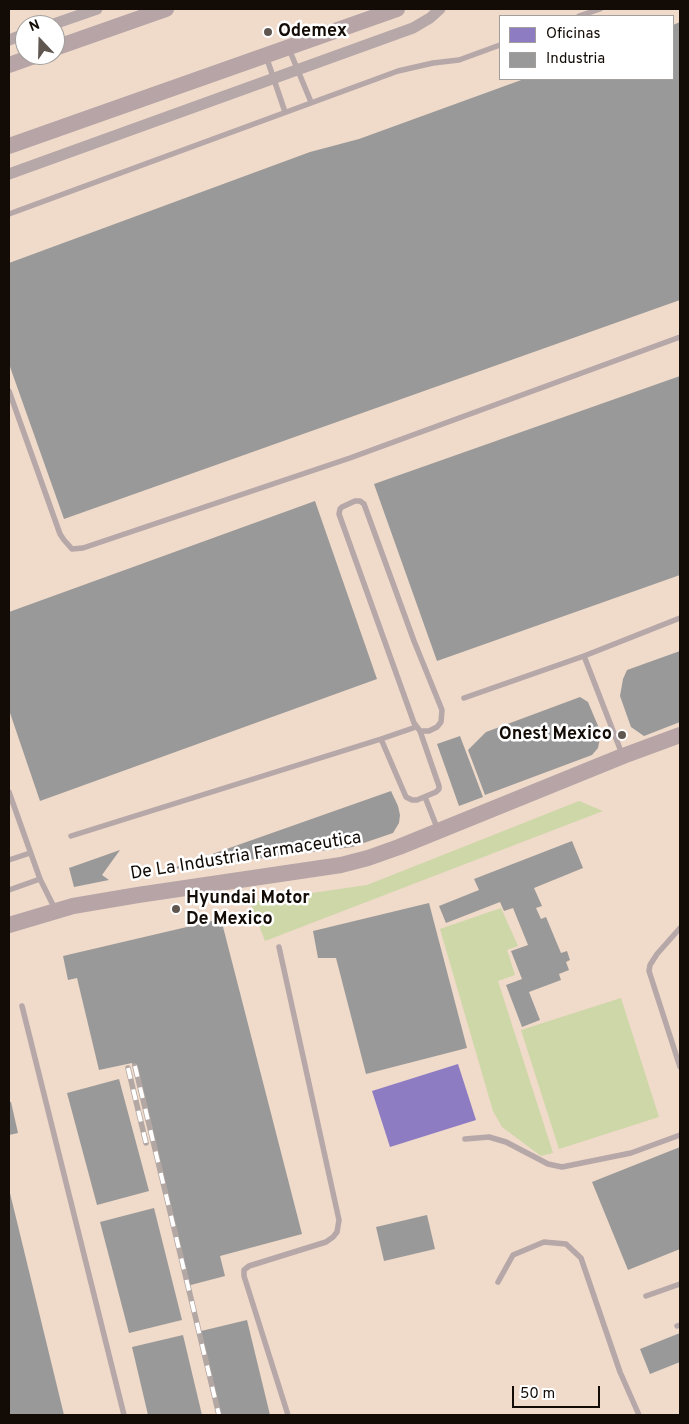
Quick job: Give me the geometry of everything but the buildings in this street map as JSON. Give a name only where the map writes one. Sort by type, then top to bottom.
[{"type":"main road","points":[[65,44],[166,9]]},
{"type":"main road","points":[[9,146],[265,54],[397,9]]},
{"type":"main road","name":"De La Industria Farmaceutica","points":[[9,925],[73,906],[341,865],[399,848],[623,756],[680,735]]},
{"type":"street","points":[[65,20],[97,9]]},
{"type":"street","points":[[9,174],[414,28],[440,9]]},
{"type":"lane","points":[[582,15],[600,9]]},
{"type":"lane","points":[[9,214],[398,71],[433,63],[459,60],[499,44]]},
{"type":"lane","points":[[288,46],[311,102]]},
{"type":"lane","points":[[265,54],[285,112]]},
{"type":"lane","points":[[9,391],[60,534],[72,548],[83,548],[350,458],[680,337]]},
{"type":"lane","points":[[71,836],[381,739],[418,729],[429,731],[437,727],[441,722],[442,710],[414,641],[364,504],[360,501],[355,501],[342,507],[339,514],[418,729],[439,789],[425,798],[412,800],[406,797],[381,739]]},
{"type":"lane","points":[[464,698],[584,656],[680,618]]},
{"type":"lane","points":[[584,656],[623,756]]},
{"type":"lane","points":[[9,792],[40,879],[57,912]]},
{"type":"lane","points":[[425,798],[439,831]]},
{"type":"lane","points":[[9,860],[30,852]]},
{"type":"lane","points":[[9,890],[40,879]]},
{"type":"lane","points":[[680,928],[650,965],[650,974],[680,1067]]},
{"type":"lane","points":[[279,947],[339,1220],[337,1232],[326,1242],[249,1266],[244,1270],[244,1276],[288,1415]]},
{"type":"lane","points":[[22,1006],[124,1415]]},
{"type":"lane","points":[[465,1139],[481,1137],[506,1142],[548,1164],[562,1167],[631,1153],[680,1135]]},
{"type":"lane","points":[[498,1282],[513,1255],[544,1242],[566,1244],[576,1253],[581,1258],[620,1372],[638,1415]]},
{"type":"lane","points":[[646,1296],[680,1284]]},
{"type":"shaded area","points":[[9,9],[680,9],[680,1415],[9,1415]]},
{"type":"green space","points":[[579,801],[603,811],[265,941],[250,902],[367,885]]},
{"type":"green space","points":[[501,908],[518,946],[507,950],[515,975],[498,981],[553,1153],[541,1156],[502,1127],[493,1111],[440,929]]},
{"type":"green space","points":[[621,998],[659,1117],[559,1149],[521,1030]]},
{"type":"railway","points":[[135,1066],[219,1415]]},
{"type":"railway","points":[[128,1068],[146,1143]]},
{"type":"place","name":"Odemex","points":[[268,32]]},
{"type":"place","name":"Onest Mexico","points":[[622,735]]},
{"type":"place","name":"Hyundai Motor De Mexico","points":[[176,909]]}]
